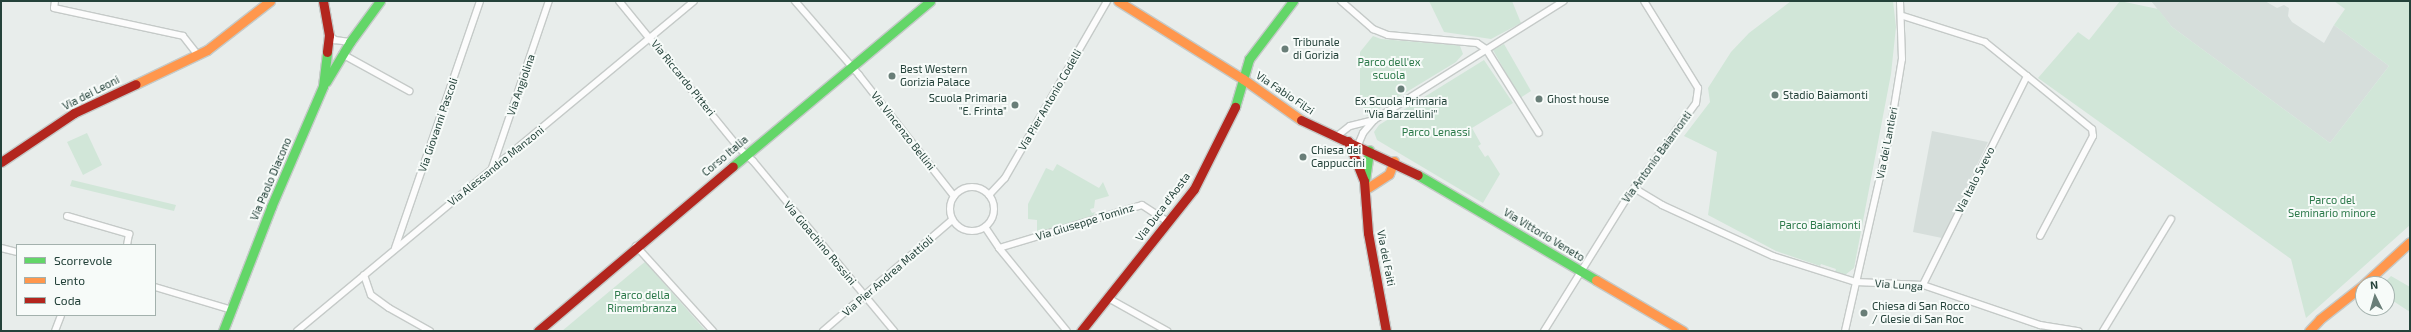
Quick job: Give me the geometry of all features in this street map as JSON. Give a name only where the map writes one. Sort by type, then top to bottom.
[{"type":"main road","name":"Via dei Leoni","points":[[1,162],[74,113],[197,54],[236,29],[270,1]]},
{"type":"main road","name":"Via Paolo Diacono","points":[[223,331],[271,206],[323,86],[329,35],[323,1]]},
{"type":"main road","points":[[323,86],[350,42],[380,1]]},
{"type":"main road","name":"Corso Italia","points":[[543,329],[636,246],[930,1]]},
{"type":"main road","name":"Via Fabio Filzi","points":[[1118,1],[1243,79],[1302,120],[1369,150]]},
{"type":"main road","name":"Via Duca d'Aosta","points":[[1081,331],[1194,188],[1238,102],[1249,59],[1292,1]]},
{"type":"main road","points":[[1348,141],[1365,185]]},
{"type":"main road","points":[[1365,185],[1369,150]]},
{"type":"main road","name":"Via Vittorio Veneto","points":[[1369,150],[1394,161],[1683,331]]},
{"type":"main road","points":[[1365,185],[1388,174],[1394,161]]},
{"type":"main road","name":"Via del Faiti","points":[[1365,185],[1368,233],[1386,331]]},
{"type":"main road","points":[[2372,276],[2410,242]]},
{"type":"main road","points":[[2309,331],[2320,319],[2355,291]]},
{"type":"street","points":[[55,1],[54,8],[183,36],[197,54]]},
{"type":"street","name":"Via Giovanni Pascoli","points":[[394,249],[480,1]]},
{"type":"street","name":"Via Angiolina","points":[[492,168],[549,1]]},
{"type":"street","name":"Via Riccardo Pitteri","points":[[619,1],[746,155]]},
{"type":"street","name":"Via Alessandro Manzoni","points":[[297,331],[694,1]]},
{"type":"street","name":"Via Vincenzo Bellini","points":[[795,1],[852,67],[954,196]]},
{"type":"street","name":"Via Pier Antonio Codelli","points":[[989,195],[1005,178],[1107,1]]},
{"type":"street","points":[[1341,1],[1373,29],[1388,35],[1477,43],[1486,49],[1539,133]]},
{"type":"street","points":[[1358,145],[1363,133],[1374,120],[1564,1]]},
{"type":"street","name":"Via Antonio Baiamonti","points":[[1544,331],[1634,188],[1696,103],[1698,88],[1644,1]]},
{"type":"street","name":"Via dei Lantieri","points":[[1845,331],[1889,138],[1902,59],[1903,16],[1900,1]]},
{"type":"street","points":[[1903,16],[1985,42],[2092,129],[2093,136],[2040,236]]},
{"type":"street","points":[[329,35],[335,40],[350,42]]},
{"type":"street","points":[[342,54],[409,91]]},
{"type":"street","name":"Via Italo Svevo","points":[[1923,284],[2027,76]]},
{"type":"street","points":[[1337,136],[1350,126],[1374,120]]},
{"type":"street","name":"Via Gioachino Rossini","points":[[746,155],[894,331]]},
{"type":"street","points":[[972,187],[984,190],[989,195],[994,210],[985,227],[972,231],[962,229],[952,220],[950,207],[954,196],[960,190],[972,187]]},
{"type":"street","name":"Via Lunga","points":[[1634,188],[1662,205],[1773,256],[1856,282],[1923,284],[2040,325],[2079,331]]},
{"type":"street","name":"Via Giuseppe Tominz","points":[[999,248],[1142,205],[1168,222]]},
{"type":"street","points":[[68,216],[129,234],[127,244]]},
{"type":"street","points":[[2103,331],[2171,219]]},
{"type":"street","name":"Via Pier Andrea Mattioli","points":[[823,331],[865,297],[952,220]]},
{"type":"street","points":[[985,227],[999,248],[1067,331]]},
{"type":"street","points":[[636,246],[714,331]]},
{"type":"street","points":[[1,248],[16,252]]},
{"type":"street","points":[[364,275],[371,294],[389,308],[430,331]]},
{"type":"street","points":[[156,287],[232,310]]},
{"type":"street","points":[[1108,298],[1167,331]]},
{"type":"street","points":[[55,331],[61,316]]},
{"type":"shaded area","points":[[2151,1],[2265,1],[2277,8],[2284,5],[2289,8],[2288,16],[2292,22],[2324,43],[2334,25],[2389,66],[2330,143],[2172,27]]},
{"type":"shaded area","points":[[1932,131],[1988,142],[1942,238],[1913,232]]},
{"type":"green space","points":[[1429,1],[1512,1],[1521,23],[1491,39],[1444,32]]},
{"type":"green space","name":"Parco Baiamonti","points":[[1791,1],[1893,1],[1896,27],[1891,74],[1854,268],[1845,275],[1835,272],[1836,269],[1821,264],[1820,266],[1776,251],[1708,215],[1717,152],[1684,136],[1710,102],[1708,88],[1731,52],[1749,33]]},
{"type":"green space","name":"Parco del Seminario minore","points":[[2120,1],[2158,9],[2172,27],[2330,143],[2389,66],[2334,25],[2345,9],[2334,1],[2410,1],[2410,225],[2306,318],[2291,259],[2038,78],[2078,32],[2089,40]]},
{"type":"green space","name":"Parco dell'ex scuola","points":[[1373,36],[1381,39],[1460,46],[1463,54],[1456,62],[1367,116],[1360,99],[1360,52]]},
{"type":"green space","points":[[1504,44],[1531,91],[1520,98],[1493,50]]},
{"type":"green space","name":"Parco Lenassi","points":[[1484,60],[1513,103],[1472,128],[1481,144],[1478,146],[1485,157],[1488,155],[1500,174],[1483,203],[1377,140],[1374,132],[1379,125]]},
{"type":"green space","points":[[87,133],[102,165],[83,175],[67,142]]},
{"type":"green space","points":[[1057,164],[1099,188],[1103,182],[1109,196],[1095,200],[1094,208],[1090,209],[1092,213],[1095,212],[1093,217],[1037,234],[1037,220],[1028,219],[1028,204],[1046,168],[1053,171]]},
{"type":"green space","points":[[72,180],[176,205],[174,211],[70,186]]},
{"type":"green space","name":"Parco della Rimembranza","points":[[645,262],[706,331],[562,331],[641,265]]},
{"type":"green space","points":[[2395,278],[2410,287],[2410,312],[2395,302]]},
{"type":"traffic: fast","points":[[326,82],[350,42],[380,1]]},
{"type":"traffic: fast","points":[[733,166],[930,1]]},
{"type":"traffic: fast","points":[[1235,107],[1249,59],[1293,1]]},
{"type":"traffic: fast","points":[[223,331],[271,207],[323,86],[327,52]]},
{"type":"traffic: fast","points":[[1365,180],[1369,150]]},
{"type":"traffic: fast","points":[[1418,175],[1596,280]]},
{"type":"traffic: slow","points":[[136,84],[207,50],[270,1]]},
{"type":"traffic: slow","points":[[1118,1],[1243,79],[1301,120]]},
{"type":"traffic: slow","points":[[1366,189],[1389,174],[1394,161]]},
{"type":"traffic: slow","points":[[2373,276],[2410,242]]},
{"type":"traffic: slow","points":[[1596,280],[1683,331]]},
{"type":"traffic: slow","points":[[2309,331],[2320,319],[2355,291]]},
{"type":"traffic: jam","points":[[323,1],[329,35],[327,52]]},
{"type":"traffic: jam","points":[[1,162],[74,113],[136,84]]},
{"type":"traffic: jam","points":[[1081,331],[1194,189],[1235,107]]},
{"type":"traffic: jam","points":[[1301,120],[1418,175]]},
{"type":"traffic: jam","points":[[1348,141],[1364,181],[1368,233],[1386,331]]},
{"type":"traffic: jam","points":[[538,331],[733,166]]},
{"type":"place","name":"Tribunale di Gorizia","points":[[1285,49]]},
{"type":"place","name":"Best Western Gorizia Palace","points":[[892,76]]},
{"type":"place","name":"Ex Scuola Primaria \"Via Barzellini\"","points":[[1401,89]]},
{"type":"place","name":"Stadio Baiamonti","points":[[1775,95]]},
{"type":"place","name":"Ghost house","points":[[1539,99]]},
{"type":"place","name":"Scuola Primaria \"E. Frinta\"","points":[[1015,105]]},
{"type":"place","name":"Chiesa dei Cappuccini","points":[[1303,157]]},
{"type":"place","name":"Chiesa di San Rocco / Glesie di San Roc","points":[[1864,313]]}]
